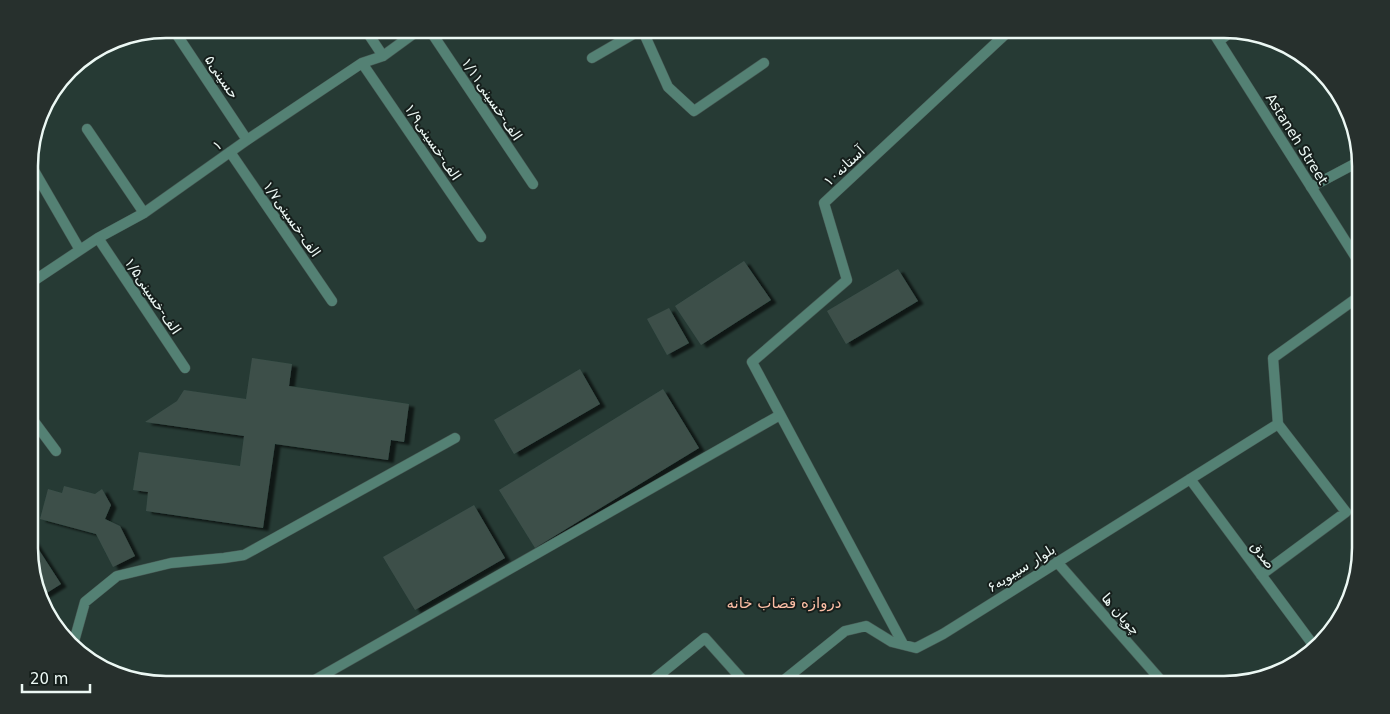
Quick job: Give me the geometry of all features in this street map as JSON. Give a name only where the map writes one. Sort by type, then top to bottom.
[{"type":"street","name":"حسینی۵","points":[[178,37],[247,140]]},
{"type":"street","points":[[370,37],[382,56]]},
{"type":"street","name":"۱","points":[[38,278],[98,238],[144,213],[247,140],[362,63],[382,56],[409,37]]},
{"type":"street","name":"الف-خسینی۱/۱۱","points":[[434,37],[533,184]]},
{"type":"street","points":[[592,58],[628,37]]},
{"type":"street","points":[[646,37],[668,87],[694,111],[764,63]]},
{"type":"street","name":"آستانه۱۰","points":[[780,415],[752,362],[847,280],[824,203],[1002,37]]},
{"type":"street","name":"Astaneh Street","points":[[1216,37],[1352,251]]},
{"type":"street","points":[[1219,41],[1224,37]]},
{"type":"street","name":"الف-خسینی۱/۹","points":[[362,63],[481,238]]},
{"type":"street","points":[[87,129],[144,213]]},
{"type":"street","name":"الف-خسینی۱/۷","points":[[230,152],[332,301]]},
{"type":"street","points":[[1311,187],[1352,165]]},
{"type":"street","points":[[38,178],[80,250]]},
{"type":"street","name":"الف-خسینی۱/۵","points":[[98,238],[185,368]]},
{"type":"street","points":[[1261,575],[1346,512],[1278,424],[1273,358],[1352,301]]},
{"type":"street","points":[[322,676],[780,415],[903,644]]},
{"type":"street","name":"۶بلوار سیبویه","points":[[789,676],[845,631],[866,626],[892,642],[916,648],[943,634],[1278,424]]},
{"type":"street","points":[[38,427],[56,451]]},
{"type":"street","points":[[75,639],[85,602],[117,576],[171,563],[244,555],[455,438]]},
{"type":"street","name":"صدق","points":[[1190,479],[1311,643]]},
{"type":"street","name":"چوپان ها","points":[[1057,562],[1157,676]]},
{"type":"street","points":[[658,676],[705,638],[739,676]]},
{"type":"building","points":[[744,261],[771,300],[701,345],[675,306]]},
{"type":"building","points":[[898,269],[918,301],[846,344],[827,311]]},
{"type":"building","points":[[669,308],[689,343],[667,355],[647,319]]},
{"type":"building","points":[[252,358],[292,364],[289,386],[409,404],[404,442],[391,440],[388,460],[275,444],[263,528],[146,511],[148,492],[133,490],[139,452],[240,466],[244,436],[145,422],[177,401],[184,390],[246,399]]},
{"type":"building","points":[[580,369],[600,404],[514,454],[494,420]]},
{"type":"building","points":[[663,389],[699,448],[535,548],[499,490]]},
{"type":"building","points":[[64,486],[95,494],[102,489],[111,505],[105,519],[120,526],[135,556],[113,567],[96,534],[40,519],[48,489],[62,493]]},
{"type":"building","points":[[474,505],[505,558],[415,610],[383,557]]},
{"type":"building","points":[[38,548],[61,584],[46,594],[39,565]]},
{"type":"district","name":"دروازه قصاب خانه","points":[[784,603]]}]
